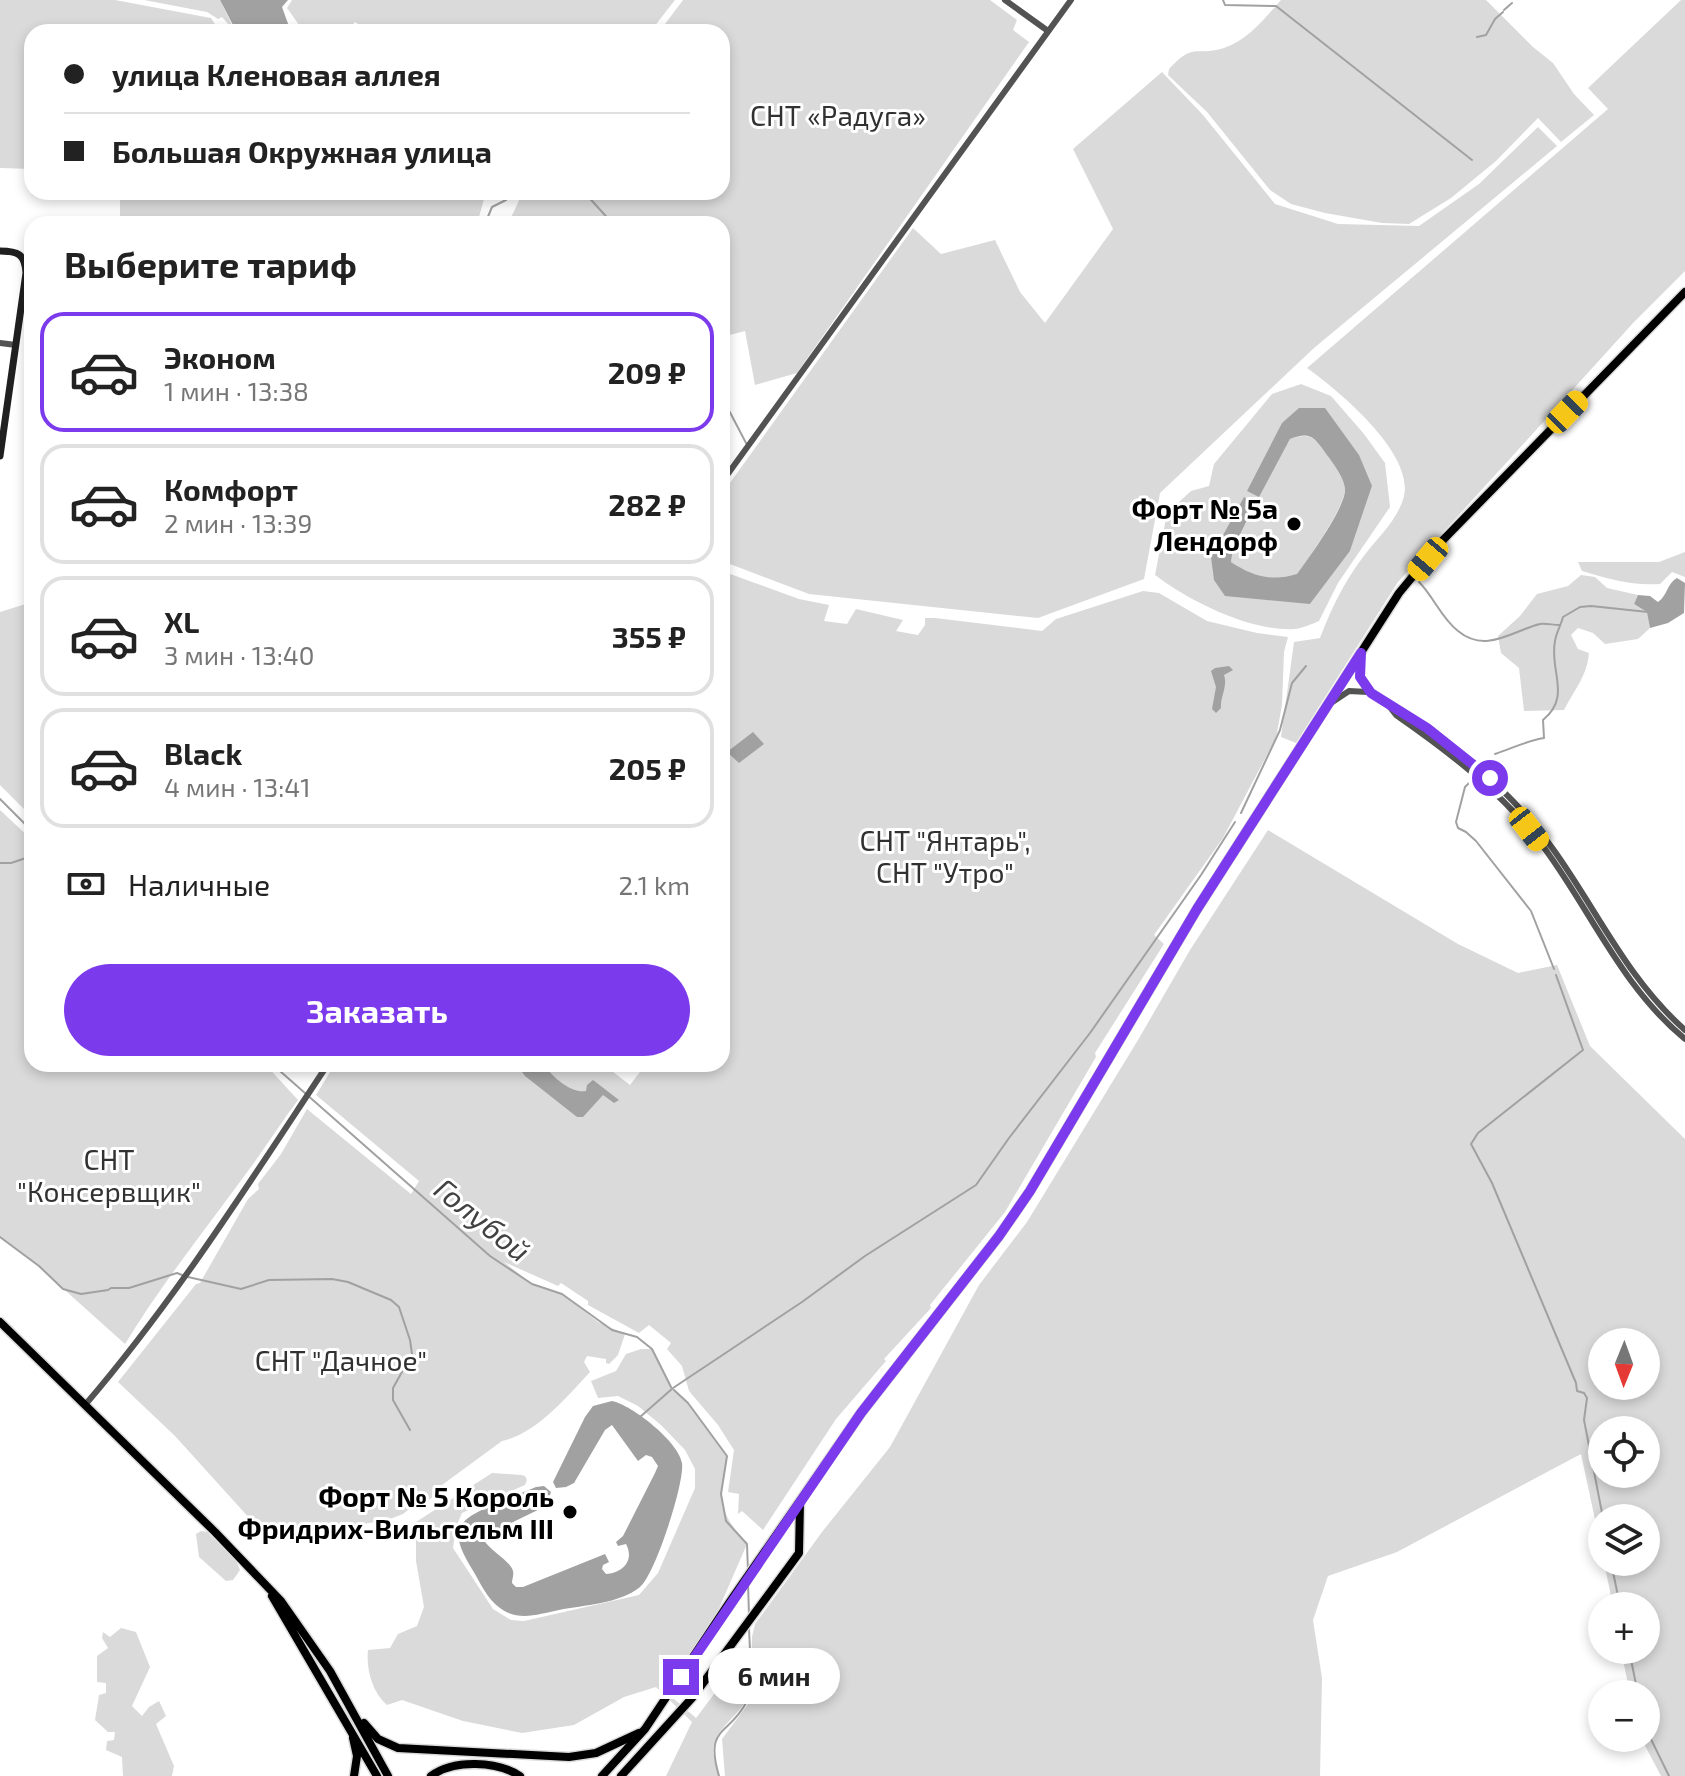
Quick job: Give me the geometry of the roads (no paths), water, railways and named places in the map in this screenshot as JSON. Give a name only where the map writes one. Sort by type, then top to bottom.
[{"type":"main road","points":[[0,251],[13,251],[24,258]]},
{"type":"main road","points":[[0,456],[24,287]]},
{"type":"main road","points":[[602,1776],[645,1729],[861,1413],[999,1236],[1030,1191],[1189,921],[1399,593],[1442,541],[1685,292]]},
{"type":"main road","points":[[0,1322],[281,1601],[306,1634],[388,1776]]},
{"type":"main road","points":[[621,1776],[692,1698],[799,1553],[800,1501]]},
{"type":"main road","points":[[255,1573],[377,1776]]},
{"type":"main road","points":[[342,1693],[369,1730],[383,1743],[398,1748],[569,1757],[596,1753],[645,1729]]},
{"type":"main road","points":[[347,1723],[357,1756],[354,1776]]},
{"type":"main road","points":[[628,1776],[640,1756]]},
{"type":"main road","points":[[431,1776],[445,1768],[464,1765],[501,1768],[520,1776]]},
{"type":"street","points":[[1005,0],[1048,31]]},
{"type":"street","points":[[730,471],[1071,0]]},
{"type":"street","points":[[0,343],[16,345]]},
{"type":"street","points":[[1361,653],[1360,677],[1371,693],[1470,769],[1515,813],[1555,863],[1628,979],[1649,1005],[1685,1039]]},
{"type":"street","points":[[1329,705],[1349,691],[1371,693]]},
{"type":"street","points":[[1389,706],[1401,710],[1454,748],[1520,808],[1560,859],[1633,975],[1685,1030]]},
{"type":"street","points":[[85,1405],[154,1322],[323,1072]]},
{"type":"waterway","points":[[1223,0],[1225,5],[1276,6],[1472,160]]},
{"type":"waterway","points":[[1504,10],[1512,3]]},
{"type":"waterway","points":[[1477,37],[1486,35],[1503,12]]},
{"type":"waterway","points":[[488,216],[492,207],[506,200]]},
{"type":"waterway","points":[[591,200],[606,216]]},
{"type":"waterway","points":[[730,412],[746,443]]},
{"type":"waterway","points":[[1419,582],[1447,620],[1468,638],[1489,641],[1540,624],[1559,625]]},
{"type":"waterway","points":[[1495,754],[1544,738],[1543,720],[1552,711],[1558,692],[1554,652],[1563,617],[1580,607],[1591,606],[1648,612]]},
{"type":"waterway","points":[[1241,813],[1280,730],[1292,683],[1306,666]]},
{"type":"waterway","points":[[1469,783],[1465,787],[1456,822],[1458,828],[1476,841],[1531,911],[1554,969]]},
{"type":"waterway","name":"Голубой","points":[[0,799],[24,823]]},
{"type":"waterway","points":[[640,1417],[673,1388],[865,1256],[976,1185],[1090,1033],[1235,822]]},
{"type":"waterway","points":[[0,863],[24,859]]},
{"type":"waterway","points":[[1556,975],[1583,1050],[1478,1133],[1471,1144],[1492,1183],[1577,1391],[1587,1398],[1584,1420],[1600,1504]]},
{"type":"waterway","name":"Голубой","points":[[281,1072],[490,1256],[532,1284],[562,1294],[612,1330],[637,1337],[652,1349],[671,1387]]},
{"type":"waterway","points":[[0,1237],[39,1266],[63,1289],[81,1294],[129,1288],[177,1273],[182,1275]]},
{"type":"waterway","points":[[188,1277],[241,1289],[269,1280],[332,1279],[348,1282],[391,1300],[399,1307],[410,1340],[412,1354],[393,1388],[393,1400],[410,1430]]},
{"type":"waterway","name":"Голубой","points":[[674,1390],[688,1403],[727,1456],[721,1494],[726,1521],[747,1544],[748,1572]]},
{"type":"waterway","points":[[1614,1576],[1617,1592]]},
{"type":"waterway","name":"Голубой","points":[[748,1582],[749,1616]]},
{"type":"waterway","name":"Голубой","points":[[719,1776],[715,1760],[717,1739],[740,1712],[749,1695],[749,1626]]},
{"type":"waterway","points":[[1632,1664],[1635,1680]]},
{"type":"waterway","points":[[1657,1752],[1669,1776]]},
{"type":"place","name":"Форт № 5а Лендорф","points":[[1294,524]]},
{"type":"place","name":"Форт № 5 Король Фридрих-Вильгельм III","points":[[570,1512]]},
{"type":"park label","name":"СНТ «Радуга»","points":[[838,115]]},
{"type":"park label","name":"СНТ \"Янтарь\", СНТ \"Утро\"","points":[[945,856]]},
{"type":"park label","name":"СНТ \"Консервщик\"","points":[[109,1175]]},
{"type":"park label","name":"СНТ \"Дачное\"","points":[[341,1360]]}]
